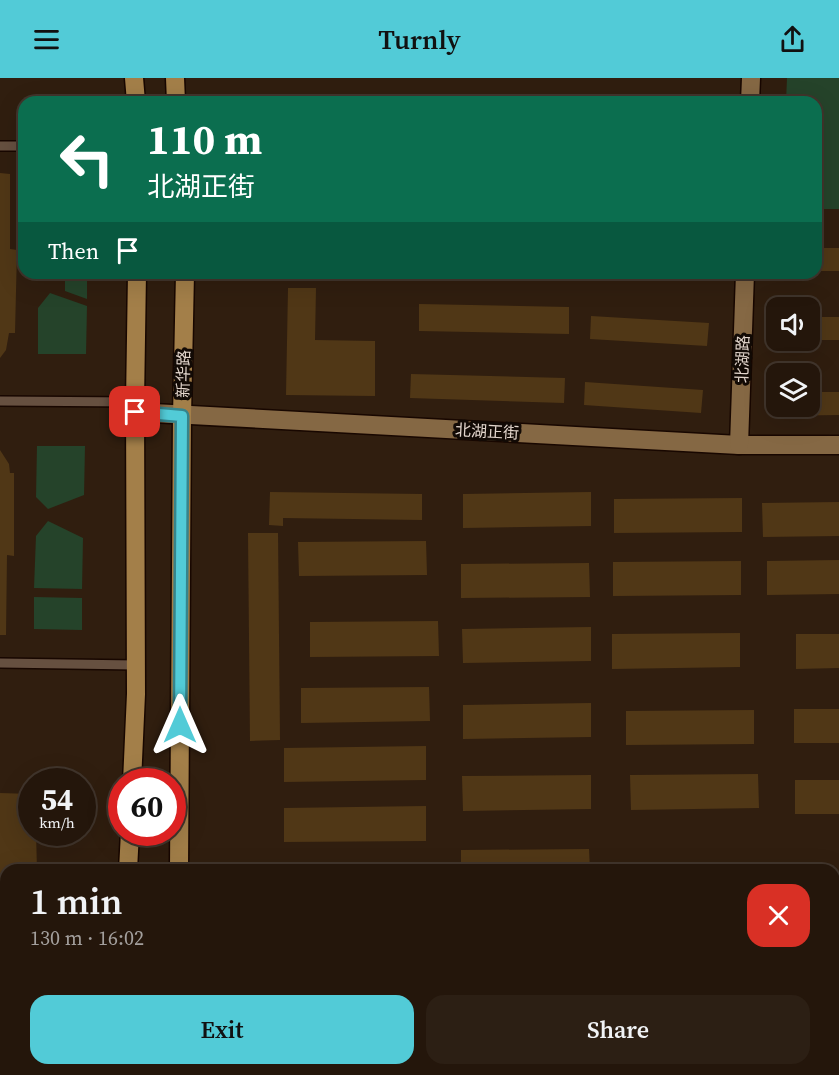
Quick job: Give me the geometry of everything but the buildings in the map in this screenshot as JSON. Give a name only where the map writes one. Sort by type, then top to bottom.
[{"type":"main road","points":[[134,78],[136,96]]},
{"type":"main road","points":[[175,78],[176,96]]},
{"type":"main road","points":[[133,768],[136,694],[137,279]]},
{"type":"main road","name":"新华路","points":[[179,864],[185,279]]},
{"type":"main road","points":[[128,864],[129,846]]},
{"type":"street","points":[[750,96],[751,78]]},
{"type":"street","name":"北湖路","points":[[739,445],[745,279]]},
{"type":"street","name":"北湖正街","points":[[135,407],[182,416],[739,445],[839,445]]},
{"type":"lane","points":[[0,146],[18,146]]},
{"type":"lane","points":[[0,401],[135,407]]},
{"type":"lane","points":[[0,663],[136,665]]},
{"type":"green space","points":[[787,78],[839,78],[839,209],[822,209],[822,96],[786,96]]},
{"type":"green space","points":[[65,279],[87,279],[87,299],[65,291]]},
{"type":"green space","points":[[50,293],[87,306],[86,354],[38,354],[38,308]]},
{"type":"green space","points":[[37,446],[85,446],[84,495],[48,509],[36,497]]},
{"type":"green space","points":[[48,521],[83,538],[82,589],[34,588],[36,536]]},
{"type":"green space","points":[[34,597],[82,598],[82,630],[34,629]]},
{"type":"route","points":[[135,412],[182,416],[180,725]]}]
